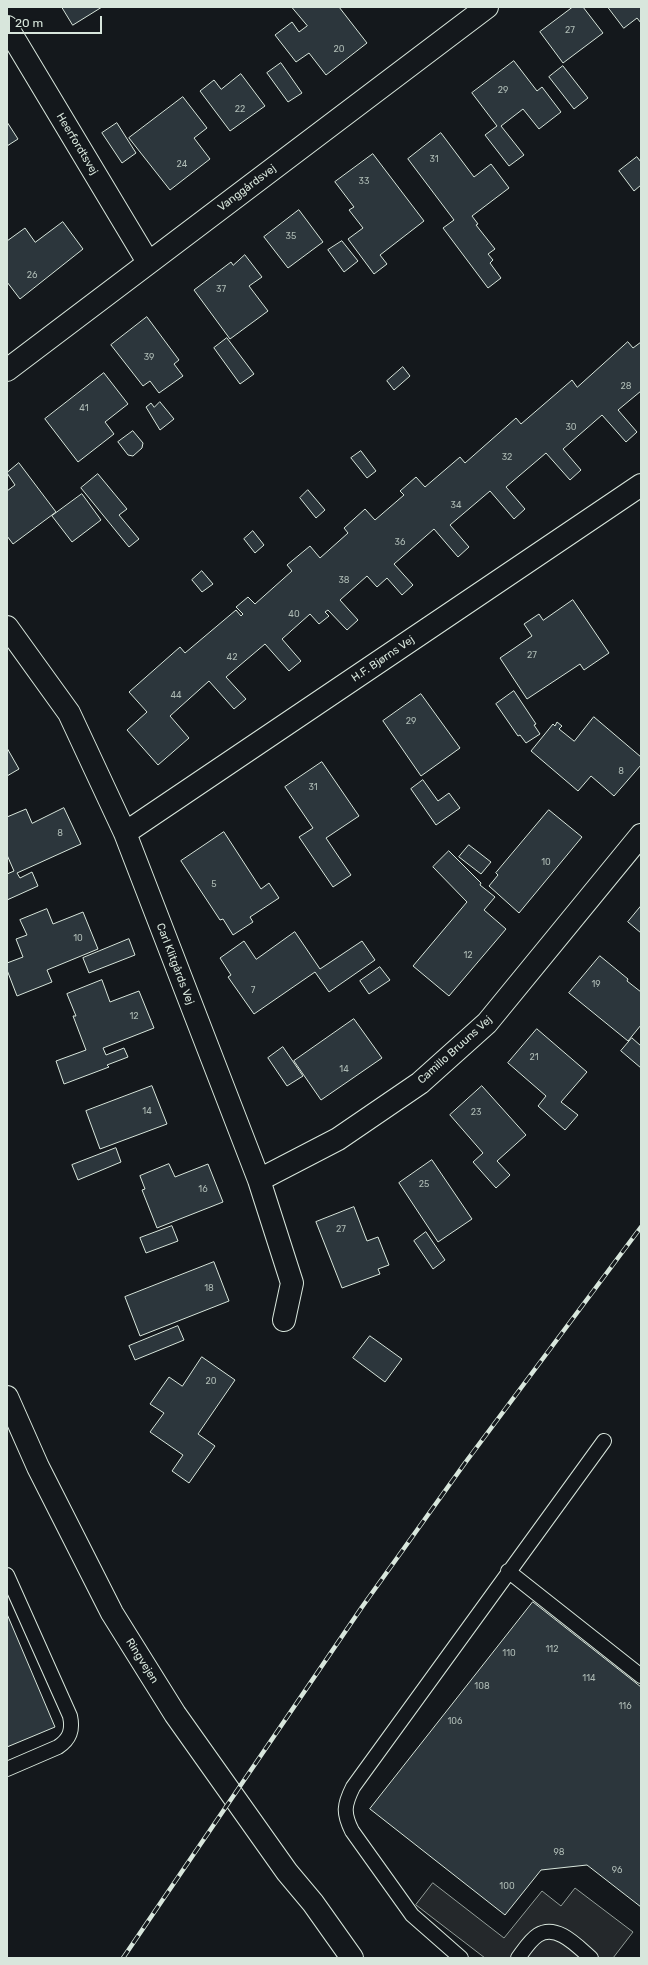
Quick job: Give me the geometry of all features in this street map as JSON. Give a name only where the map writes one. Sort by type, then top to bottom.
[{"type":"street","name":"Vanggårdsvej","points":[[7,370],[487,7]]},
{"type":"street","name":"Heerfordtsvej","points":[[7,27],[148,262]]},
{"type":"street","name":"H.F. Bjørns Vej","points":[[125,833],[641,485]]},
{"type":"street","name":"Carl Klitgårds Vej","points":[[7,628],[69,713],[125,833],[260,1180],[292,1283],[284,1320]]},
{"type":"street","name":"Camillo Bruuns Vej","points":[[260,1180],[338,1139],[413,1087],[487,1023],[641,835]]},
{"type":"street","name":"Ringvejen","points":[[7,1397],[38,1467],[112,1613],[175,1714],[287,1872],[313,1904],[352,1958]]},
{"type":"street","name":"Ringvejen","points":[[313,1904],[366,1958]]},
{"type":"lane","points":[[461,1958],[420,1923],[402,1904],[352,1831],[348,1822],[346,1802],[353,1787],[508,1571],[604,1441]]},
{"type":"lane","points":[[508,1571],[641,1676]]},
{"type":"lane","points":[[7,1575],[70,1716],[72,1725],[66,1742],[58,1747],[7,1769]]},
{"type":"lane","points":[[518,1958],[538,1934],[556,1932],[591,1958]]},
{"type":"shaded area","points":[[433,1883],[504,1938],[542,1891],[561,1906],[575,1888],[633,1932],[613,1958],[485,1958],[416,1905]]},
{"type":"building","points":[[62,7],[102,7],[73,25]]},
{"type":"building","points":[[292,7],[339,7],[367,43],[326,75],[309,53],[296,62],[275,35],[292,22],[299,32],[307,26]]},
{"type":"building","points":[[573,7],[583,7],[603,33],[563,63],[540,32]]},
{"type":"building","points":[[608,7],[641,7],[641,23],[637,18],[624,28]]},
{"type":"building","points":[[514,61],[537,91],[542,87],[561,112],[539,129],[523,109],[501,126],[524,155],[509,166],[485,135],[497,126],[472,93]]},
{"type":"building","points":[[281,63],[302,93],[288,102],[267,73]]},
{"type":"building","points":[[563,66],[588,98],[574,109],[549,77]]},
{"type":"building","points":[[241,74],[265,106],[230,131],[200,91],[214,80],[221,89]]},
{"type":"building","points":[[183,97],[207,128],[194,138],[210,159],[170,190],[129,138]]},
{"type":"building","points":[[7,122],[18,139],[7,146]]},
{"type":"building","points":[[117,123],[136,153],[122,163],[102,133]]},
{"type":"building","points":[[441,133],[474,177],[491,164],[509,188],[472,216],[478,224],[476,225],[495,249],[488,254],[493,260],[490,263],[501,278],[488,288],[443,228],[454,220],[408,159]]},
{"type":"building","points":[[373,154],[424,221],[380,255],[387,264],[374,274],[348,239],[363,228],[349,210],[354,207],[335,182]]},
{"type":"building","points":[[637,157],[641,162],[641,185],[634,191],[619,171]]},
{"type":"building","points":[[299,210],[323,242],[288,268],[264,237]]},
{"type":"building","points":[[63,222],[83,249],[20,299],[7,282],[7,241],[25,228],[35,242]]},
{"type":"building","points":[[342,241],[358,261],[344,272],[328,250]]},
{"type":"building","points":[[245,255],[262,277],[249,286],[268,311],[230,339],[194,290],[231,262],[233,265]]},
{"type":"building","points":[[147,317],[179,360],[174,364],[183,376],[159,393],[150,381],[143,386],[111,345]]},
{"type":"building","points":[[227,338],[254,374],[240,384],[214,348]]},
{"type":"building","points":[[628,342],[633,348],[641,342],[641,391],[618,410],[637,432],[626,442],[602,415],[563,449],[581,470],[570,480],[546,453],[506,487],[525,509],[514,519],[490,491],[450,525],[469,547],[458,557],[434,529],[394,564],[413,585],[402,595],[387,578],[377,587],[367,576],[340,600],[358,620],[347,630],[328,610],[325,612],[329,616],[319,624],[310,614],[282,639],[301,661],[289,671],[265,644],[226,677],[246,699],[234,709],[209,681],[170,716],[189,738],[158,765],[127,730],[147,712],[129,692],[180,647],[185,653],[236,610],[241,616],[243,614],[236,607],[248,597],[255,604],[292,571],[287,565],[310,546],[320,558],[348,533],[344,528],[365,509],[375,520],[404,495],[400,491],[416,477],[425,487],[460,457],[465,463],[516,418],[521,424],[572,380],[577,387]]},
{"type":"building","points":[[403,367],[410,376],[394,390],[387,381]]},
{"type":"building","points":[[104,373],[128,404],[105,422],[114,434],[78,462],[45,419]]},
{"type":"building","points":[[160,402],[174,419],[160,430],[146,407],[151,403],[154,407]]},
{"type":"building","points":[[133,431],[143,443],[142,448],[133,456],[128,455],[118,442]]},
{"type":"building","points":[[361,451],[376,471],[367,478],[351,458]]},
{"type":"building","points":[[19,463],[56,512],[13,544],[7,536],[7,491],[15,485],[7,473]]},
{"type":"building","points":[[98,474],[127,509],[119,515],[139,539],[129,547],[81,488]]},
{"type":"building","points":[[308,490],[325,510],[316,518],[300,498]]},
{"type":"building","points":[[82,494],[101,520],[72,542],[52,516]]},
{"type":"building","points":[[253,531],[264,545],[255,553],[244,539]]},
{"type":"building","points":[[202,571],[213,584],[202,592],[192,580]]},
{"type":"building","points":[[573,600],[609,653],[584,670],[580,664],[527,699],[500,658],[532,636],[524,624],[539,614],[543,620]]},
{"type":"building","points":[[514,691],[536,724],[534,725],[540,734],[526,743],[520,735],[518,736],[496,704]]},
{"type":"building","points":[[421,694],[460,748],[421,776],[383,721]]},
{"type":"building","points":[[594,717],[641,757],[641,765],[614,796],[591,776],[578,791],[531,751],[553,724],[555,726],[557,722],[562,726],[559,729],[574,741]]},
{"type":"building","points":[[7,748],[19,769],[7,776]]},
{"type":"building","points":[[322,762],[359,816],[326,838],[351,875],[333,887],[299,837],[313,828],[285,787]]},
{"type":"building","points":[[423,780],[438,801],[449,793],[460,808],[436,825],[411,789]]},
{"type":"building","points":[[64,808],[81,844],[17,873],[20,878],[32,872],[38,886],[7,900],[7,874],[14,871],[7,855],[7,817],[26,809],[32,823]]},
{"type":"building","points":[[549,810],[582,837],[519,913],[489,886],[498,875],[496,873]]},
{"type":"building","points":[[224,832],[261,889],[269,883],[279,898],[250,917],[253,922],[233,935],[223,919],[220,920],[181,861]]},
{"type":"building","points":[[469,845],[491,862],[481,874],[459,857]]},
{"type":"building","points":[[449,851],[481,883],[480,885],[495,897],[484,910],[506,929],[449,996],[413,966],[467,902],[433,867]]},
{"type":"building","points":[[641,906],[641,933],[628,922]]},
{"type":"building","points":[[47,909],[53,924],[83,912],[98,949],[47,970],[52,982],[17,996],[7,970],[7,963],[23,957],[16,939],[27,935],[20,920]]},
{"type":"building","points":[[295,932],[320,969],[362,941],[375,960],[329,992],[315,972],[254,1014],[228,977],[231,975],[220,958],[244,941],[256,959]]},
{"type":"building","points":[[129,939],[135,955],[89,973],[83,958]]},
{"type":"building","points":[[600,956],[641,992],[641,1025],[628,1041],[569,993]]},
{"type":"building","points":[[380,967],[390,980],[369,994],[360,981]]},
{"type":"building","points":[[102,980],[110,1002],[139,991],[154,1028],[103,1048],[106,1055],[124,1048],[128,1057],[107,1065],[109,1067],[64,1084],[56,1061],[86,1050],[73,1016],[76,1016],[67,994]]},
{"type":"building","points":[[354,1019],[382,1058],[321,1100],[294,1061]]},
{"type":"building","points":[[537,1029],[587,1072],[561,1102],[578,1115],[565,1130],[538,1106],[546,1096],[508,1063]]},
{"type":"building","points":[[632,1038],[641,1046],[641,1068],[621,1051]]},
{"type":"building","points":[[283,1047],[303,1076],[287,1086],[268,1058]]},
{"type":"building","points":[[152,1086],[167,1124],[100,1149],[86,1111]]},
{"type":"building","points":[[482,1086],[526,1135],[497,1161],[510,1175],[496,1188],[473,1162],[483,1153],[450,1115]]},
{"type":"building","points":[[116,1148],[121,1162],[78,1180],[72,1165]]},
{"type":"building","points":[[432,1160],[472,1219],[438,1242],[399,1183]]},
{"type":"building","points":[[169,1164],[175,1177],[208,1164],[223,1202],[157,1228],[142,1190],[145,1189],[140,1176]]},
{"type":"building","points":[[354,1207],[367,1241],[378,1237],[389,1265],[378,1269],[380,1274],[342,1288],[316,1222]]},
{"type":"building","points":[[172,1226],[178,1241],[146,1253],[140,1238]]},
{"type":"building","points":[[426,1232],[445,1260],[433,1269],[414,1241]]},
{"type":"building","points":[[214,1262],[229,1301],[140,1336],[125,1297]]},
{"type":"building","points":[[178,1326],[184,1340],[135,1360],[129,1346]]},
{"type":"building","points":[[370,1336],[402,1359],[385,1382],[353,1358]]},
{"type":"building","points":[[202,1357],[235,1380],[198,1434],[215,1446],[189,1483],[172,1471],[183,1455],[150,1432],[164,1413],[150,1404],[169,1377],[182,1386]]},
{"type":"building","points":[[533,1602],[641,1687],[641,1907],[587,1865],[541,1870],[505,1915],[370,1809]]},
{"type":"building","points":[[7,1614],[55,1727],[7,1747]]},
{"type":"railway","points":[[123,1958],[362,1607],[465,1463],[641,1227]]}]
